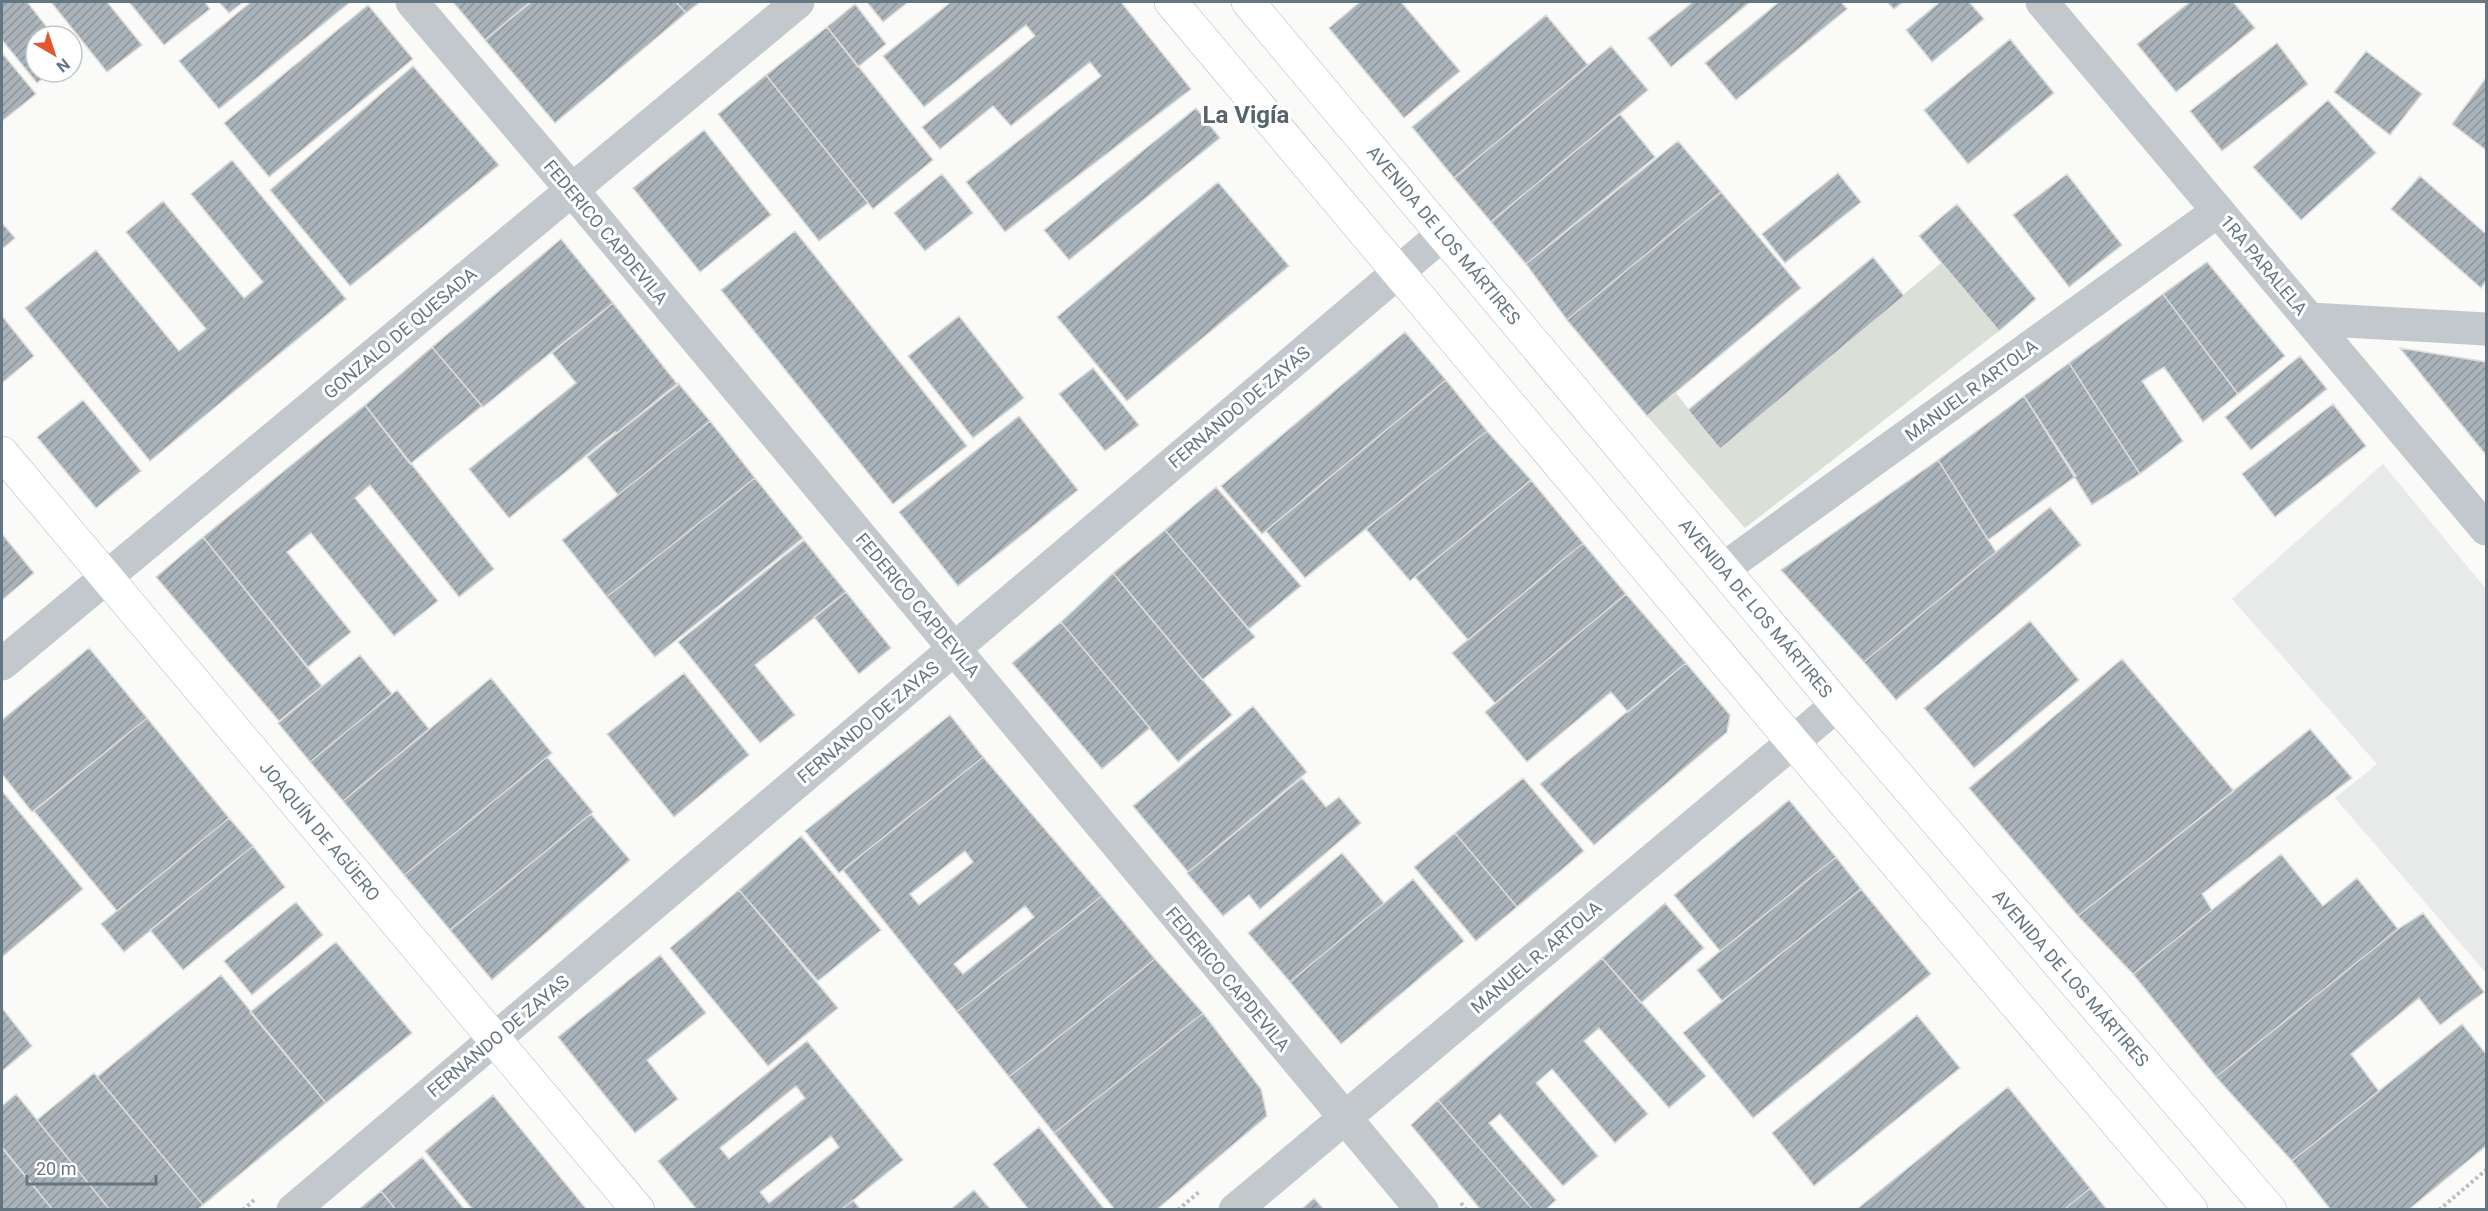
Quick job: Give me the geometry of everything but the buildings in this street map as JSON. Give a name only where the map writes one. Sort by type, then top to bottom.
[{"type":"main road","points":[[1171,2],[1793,742],[2191,1209]]},
{"type":"main road","name":"AVENIDA DE LOS MÁRTIRES","points":[[1248,2],[1837,705],[2270,1209]]},
{"type":"main road","name":"JOAQUÍN DE AGÜERO","points":[[2,453],[638,1209]]},
{"type":"street","name":"FEDERICO CAPDEVILA","points":[[412,2],[572,190],[1422,1209]]},
{"type":"street","name":"GONZALO DE QUESADA","points":[[2,664],[798,2]]},
{"type":"street","name":"1RA PARALELA","points":[[2042,2],[2487,529]]},
{"type":"street","name":"MANUEL R ARTOLA","points":[[1723,569],[2218,211]]},
{"type":"street","name":"FERNANDO DE ZAYAS","points":[[293,1209],[1443,234]]},
{"type":"street","points":[[2310,319],[2487,329]]},
{"type":"street","name":"MANUEL R. ARTOLA","points":[[1235,1209],[1837,705]]},
{"type":"path","points":[[2439,1209],[2487,1170]]},
{"type":"shaded area","points":[[1941,263],[1999,331],[1745,528],[1647,416],[1676,393],[1720,449]]},
{"type":"shaded area","points":[[2383,464],[2486,589],[2486,973],[2335,798],[2377,764],[2232,599]]},
{"type":"district","name":"La Vigía","points":[[1246,115]]}]
